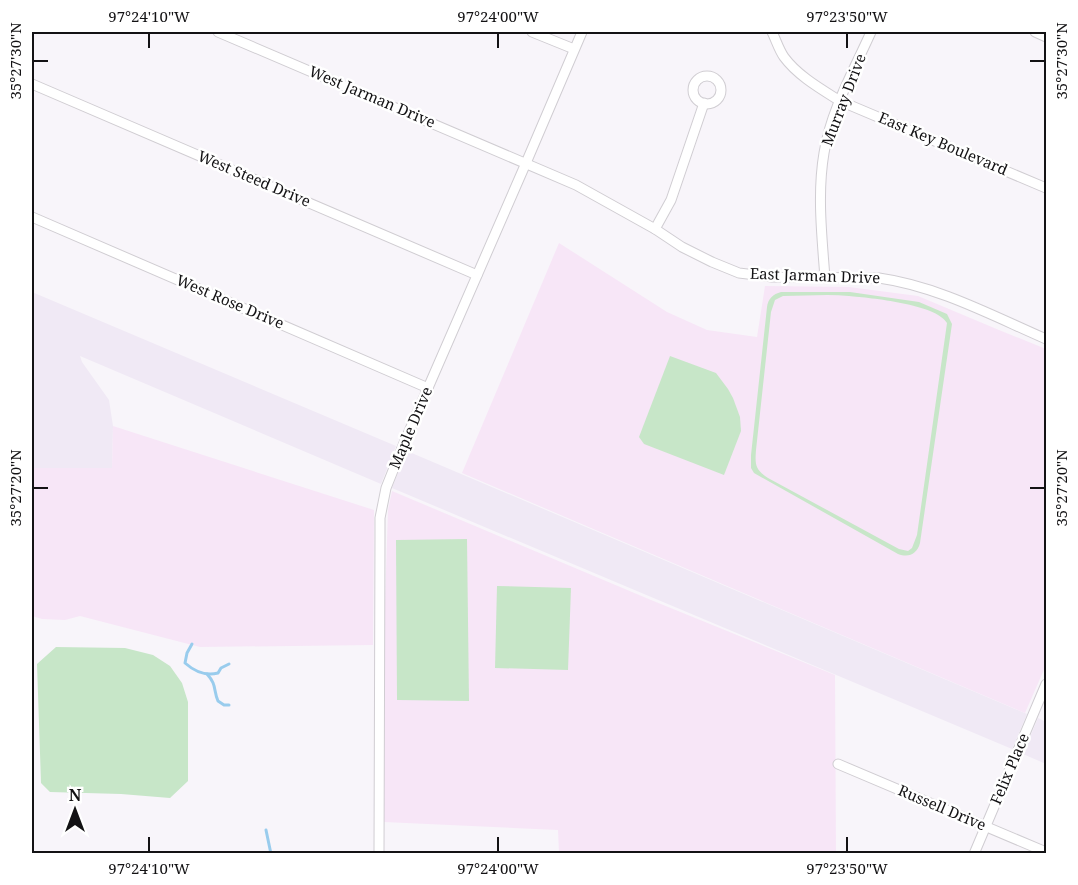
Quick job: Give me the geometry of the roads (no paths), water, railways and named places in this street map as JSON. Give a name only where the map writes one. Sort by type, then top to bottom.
[{"type":"street","name":"West Jarman Drive","points":[[218,32],[526,163]]},
{"type":"street","points":[[532,32],[574,49]]},
{"type":"street","name":"Maple Drive","points":[[379,854],[380,518],[386,488],[582,32]]},
{"type":"street","name":"East Key Boulevard","points":[[772,32],[784,57],[795,69],[840,101],[1047,188]]},
{"type":"street","name":"Murray Drive","points":[[825,278],[821,176],[824,152],[828,133],[840,101],[871,32]]},
{"type":"street","points":[[1035,32],[1047,37]]},
{"type":"street","name":"West Steed Drive","points":[[32,84],[477,275]]},
{"type":"street","points":[[655,229],[671,200],[704,103]]},
{"type":"street","name":"East Jarman Drive","points":[[526,163],[576,185],[655,229],[682,247],[739,273],[772,277],[879,278],[919,286],[1047,339]]},
{"type":"street","name":"West Rose Drive","points":[[32,217],[428,388]]},
{"type":"street","name":"Felix Place","points":[[974,854],[1047,684]]},
{"type":"street","name":"Russell Drive","points":[[838,764],[1047,852]]},
{"type":"waterway","points":[[192,644],[185,663],[192,668],[214,674],[229,664]]},
{"type":"waterway","points":[[207,674],[214,684],[218,701],[229,705]]},
{"type":"waterway","points":[[266,830],[271,854]]}]
